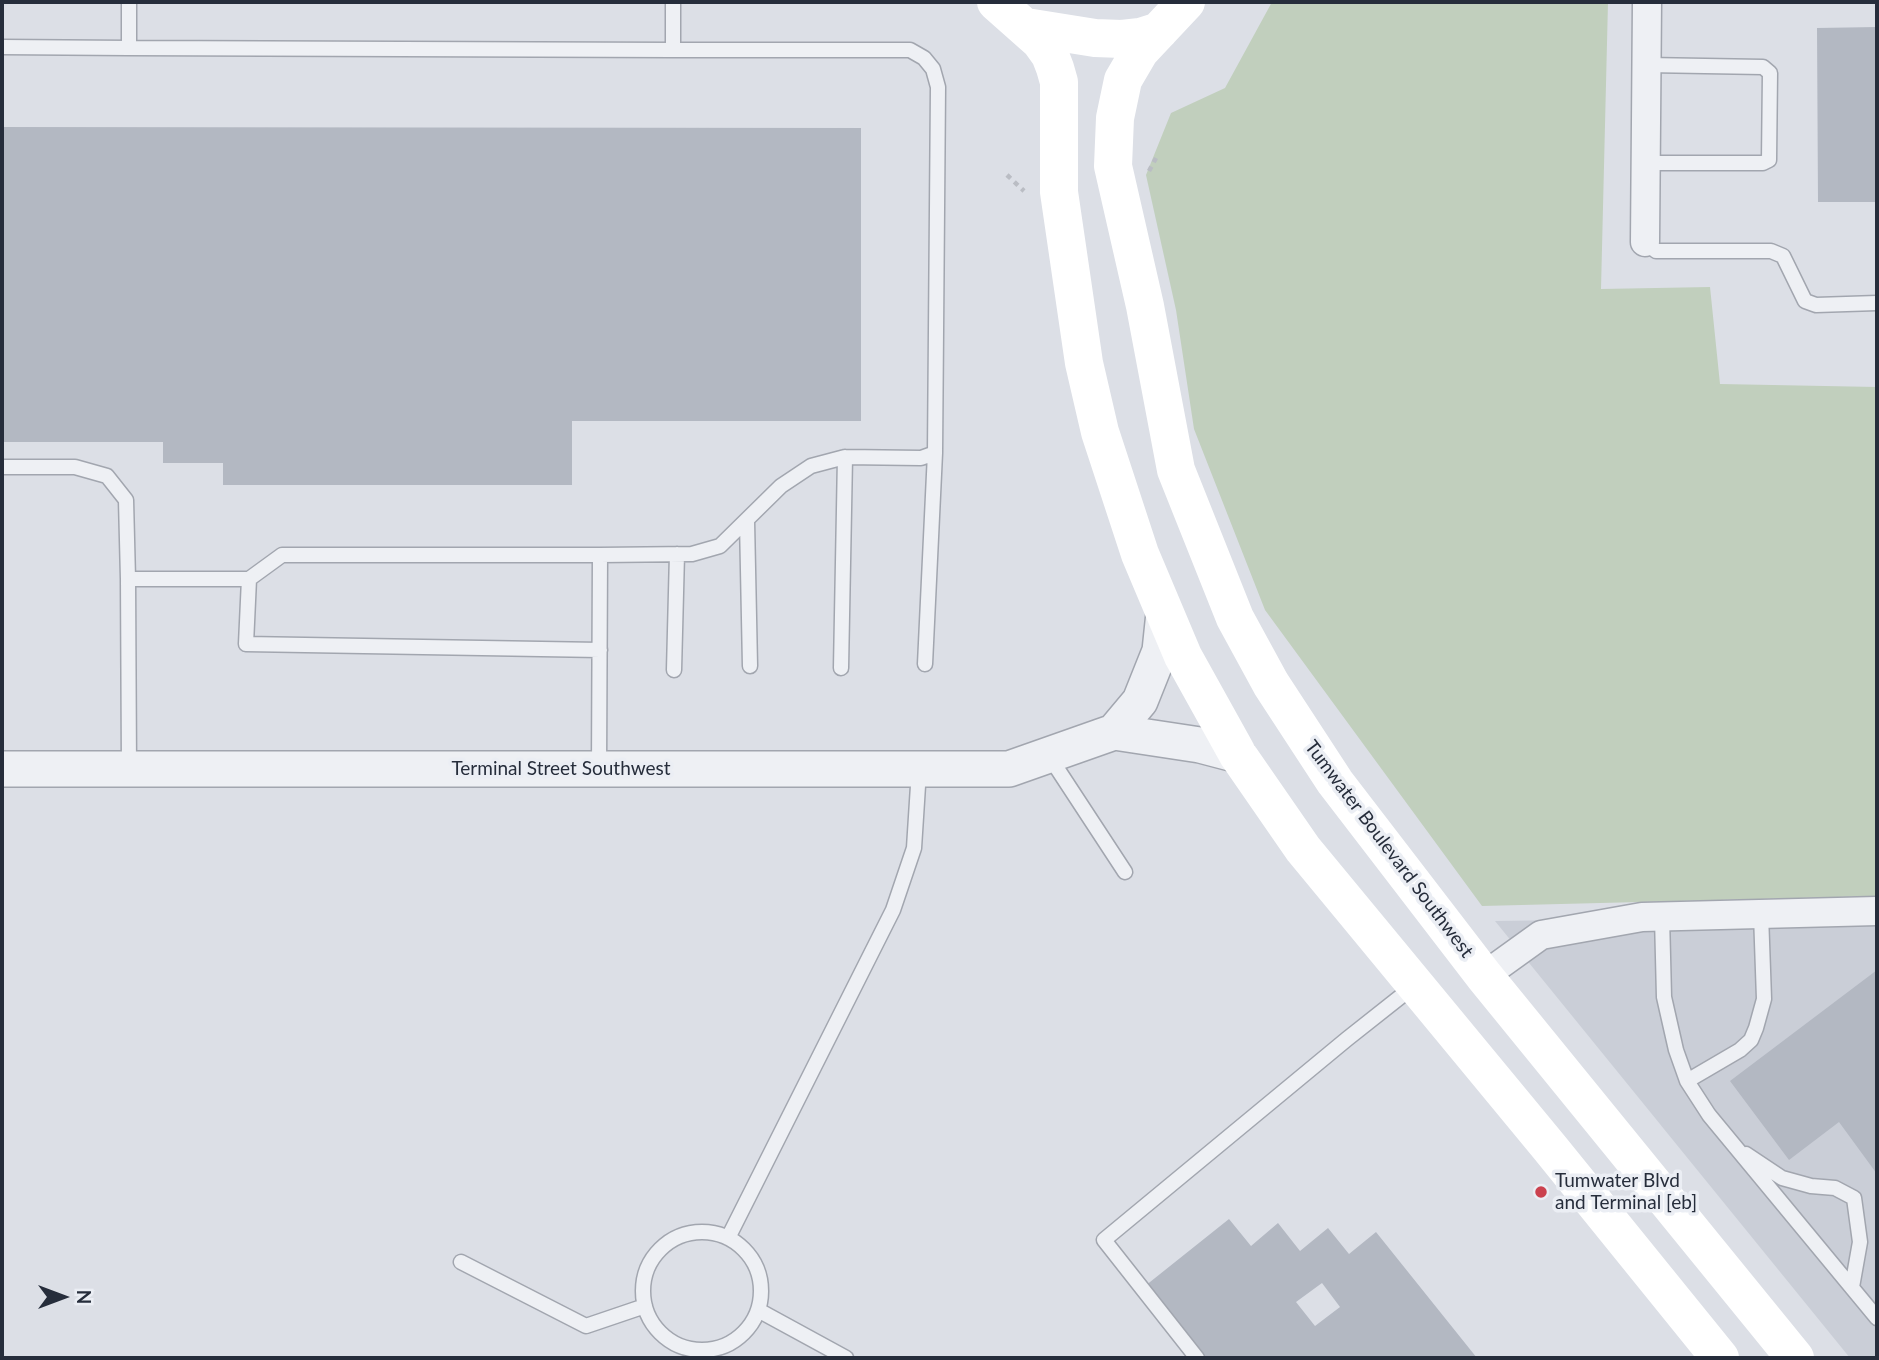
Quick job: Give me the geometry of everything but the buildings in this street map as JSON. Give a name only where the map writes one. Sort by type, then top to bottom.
[{"type":"main road","points":[[996,2],[1040,41],[1050,55],[1059,82],[1059,192],[1084,363],[1100,432],[1140,554],[1183,656],[1238,755],[1303,849],[1720,1358]]},
{"type":"main road","name":"Tumwater Boulevard Southwest","points":[[1186,2],[1140,51],[1123,80],[1118,99],[1113,166],[1145,306],[1177,470],[1235,618],[1271,684],[1335,782],[1484,976],[1795,1358]]},
{"type":"main road","points":[[1026,27],[1096,38],[1122,39],[1159,31]]},
{"type":"street","points":[[1645,242],[1647,2]]},
{"type":"street","points":[[1114,732],[1140,701],[1160,652],[1164,613]]},
{"type":"street","name":"Terminal Street Southwest","points":[[2,769],[1009,769],[1114,732],[1200,745],[1238,755]]},
{"type":"street","points":[[1484,976],[1541,935],[1642,917],[1877,911]]},
{"type":"lane","points":[[128,2],[129,48]]},
{"type":"lane","points":[[673,2],[673,50]]},
{"type":"lane","points":[[2,47],[910,50],[924,58],[933,69],[938,87],[935,453],[925,664]]},
{"type":"lane","points":[[1646,163],[1763,163],[1769,160],[1770,74],[1763,67],[1647,65]]},
{"type":"lane","points":[[1645,242],[1656,251],[1771,251],[1783,256],[1805,301],[1816,305],[1877,303]]},
{"type":"lane","points":[[128,579],[249,579],[282,555],[692,554],[720,546],[781,486],[811,466],[845,457],[921,458],[935,453]]},
{"type":"lane","points":[[841,668],[845,457]]},
{"type":"lane","points":[[2,467],[75,467],[107,476],[126,499],[129,769]]},
{"type":"lane","points":[[747,522],[750,666]]},
{"type":"lane","points":[[674,670],[677,554]]},
{"type":"lane","points":[[599,769],[600,555]]},
{"type":"lane","points":[[249,579],[246,644],[600,650]]},
{"type":"lane","points":[[1048,755],[1125,872]]},
{"type":"lane","points":[[728,1238],[893,910],[914,848],[919,769]]},
{"type":"lane","points":[[1687,1081],[1740,1050],[1751,1040],[1764,999],[1761,914]]},
{"type":"lane","points":[[1662,917],[1664,996],[1671,1031],[1687,1081],[1709,1115],[1877,1318]]},
{"type":"lane","points":[[1197,1358],[1104,1240],[1415,985]]},
{"type":"lane","points":[[1734,1146],[1782,1178],[1811,1186],[1835,1188],[1854,1198],[1860,1242],[1852,1287]]},
{"type":"lane","points":[[712,1233],[728,1238],[742,1248],[753,1261],[759,1276],[761,1293],[758,1310],[751,1325],[739,1337],[711,1354],[676,1344],[662,1334],[651,1321],[645,1306],[643,1289],[646,1272],[653,1258],[665,1245],[679,1236],[712,1233]]},
{"type":"lane","points":[[461,1262],[586,1326],[645,1306]]},
{"type":"lane","points":[[758,1310],[846,1358]]},
{"type":"shaded area","points":[[1877,916],[1877,1358],[1850,1358],[1495,921]]},
{"type":"green space","points":[[1272,2],[1608,2],[1601,289],[1710,287],[1720,384],[1877,387],[1877,896],[1482,906],[1265,610],[1194,429],[1176,310],[1146,175],[1171,113],[1225,88]]},
{"type":"place","name":"Tumwater Blvd and Terminal [eb]","points":[[1541,1192]]}]
